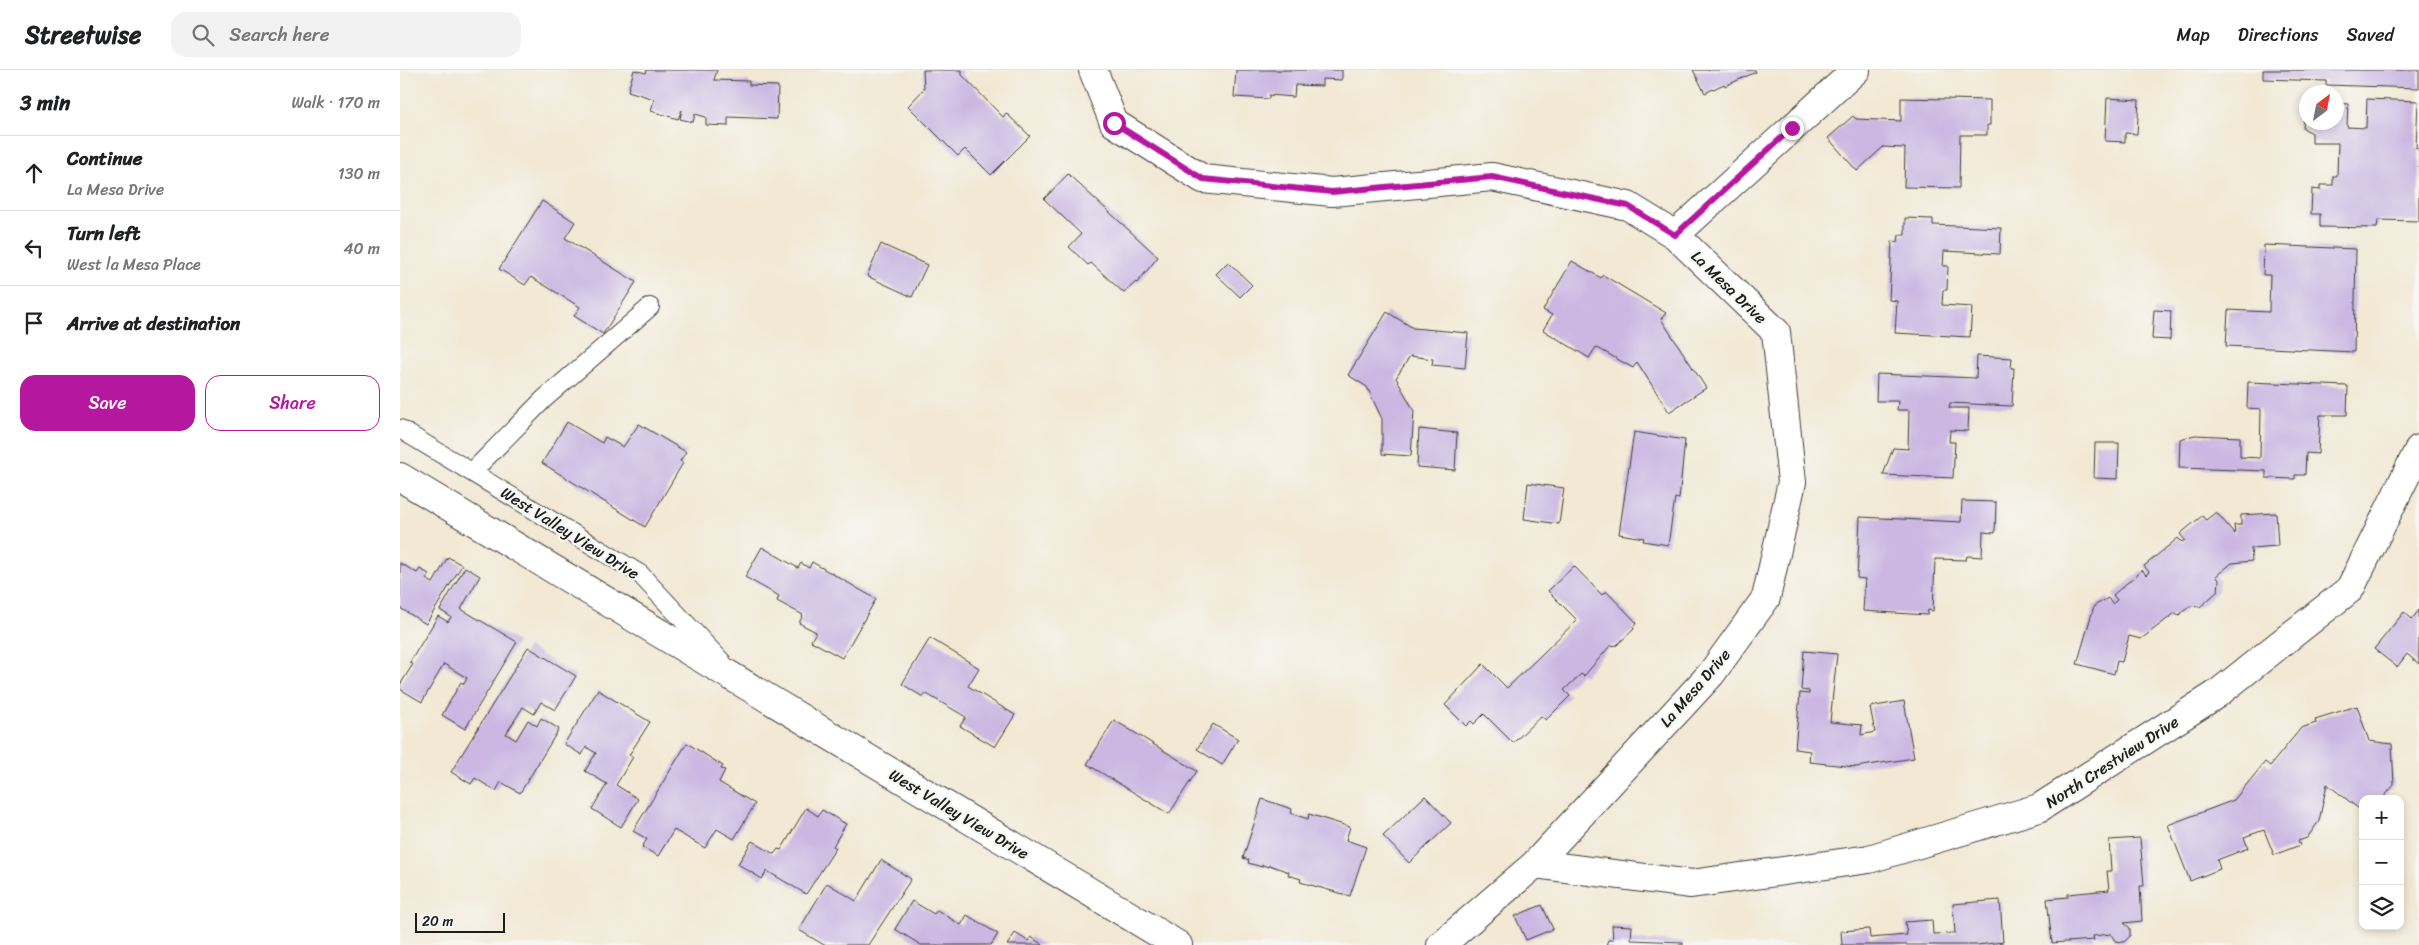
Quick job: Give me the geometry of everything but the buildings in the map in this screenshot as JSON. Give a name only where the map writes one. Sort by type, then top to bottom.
[{"type":"street","name":"La Mesa Drive","points":[[1093,70],[1114,123],[1203,179],[1332,192],[1492,177],[1628,206],[1675,235],[1776,332],[1792,482],[1766,598],[1711,674],[1536,864],[1441,945]]},
{"type":"street","points":[[1675,235],[1856,70]]},
{"type":"street","name":"North Crestview Drive","points":[[1536,864],[1691,884],[1869,859],[2039,808],[2217,694],[2350,589],[2419,449]]},
{"type":"street","name":"West Valley View Drive","points":[[400,477],[1178,945]]},
{"type":"lane","points":[[472,472],[544,399],[650,306]]},
{"type":"lane","name":"West Valley View Drive","points":[[400,429],[640,574],[740,683]]},
{"type":"route","points":[[1114,123],[1203,179],[1332,192],[1492,177],[1628,206],[1675,235],[1792,128]]}]
